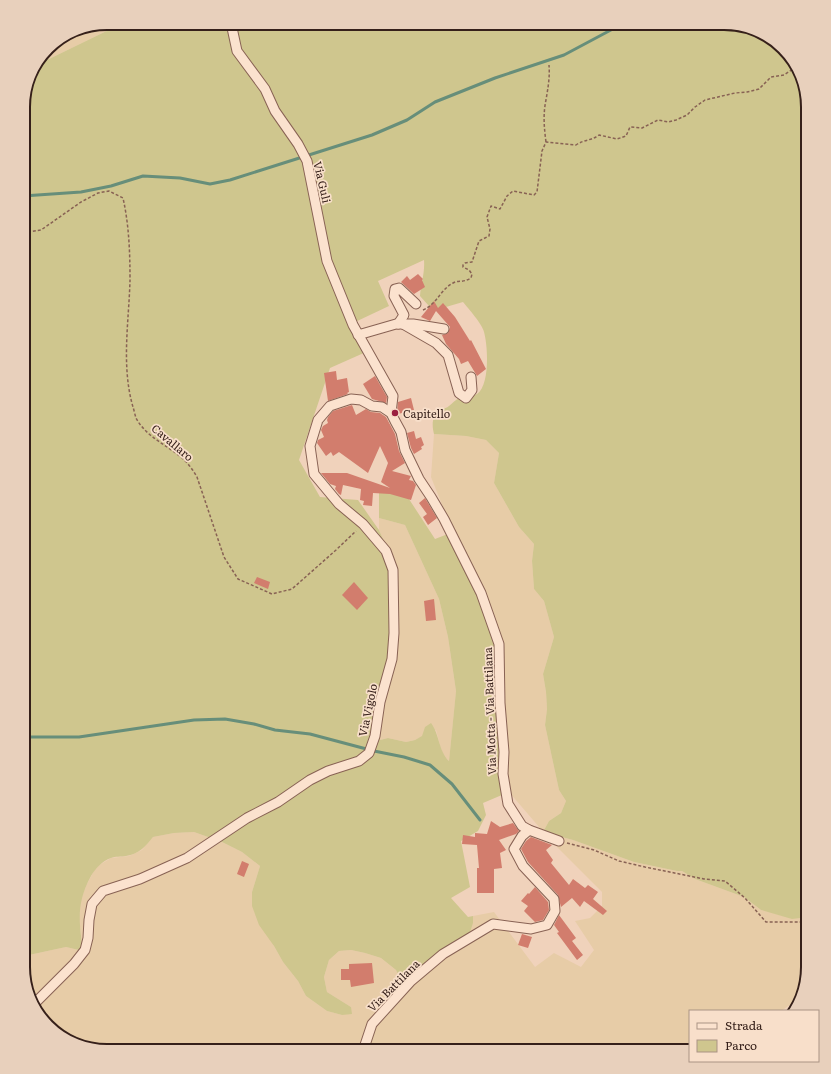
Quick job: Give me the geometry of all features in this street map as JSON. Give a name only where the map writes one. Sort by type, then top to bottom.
[{"type":"street","name":"Via Guli","points":[[232,30],[237,51],[265,89],[275,111],[298,144],[307,161],[327,261],[358,335]]},
{"type":"street","points":[[400,324],[404,315],[394,296],[395,289],[399,288],[419,308]]},
{"type":"street","points":[[400,324],[436,343],[448,355],[459,393],[466,398],[472,390],[472,377]]},
{"type":"street","points":[[391,413],[393,396],[358,335],[400,324],[413,324],[444,329]]},
{"type":"street","name":"Via Vigolo","points":[[38,1000],[74,964],[85,950],[92,904],[103,891],[140,879],[187,858],[247,818],[278,802],[310,780],[328,771],[358,761],[369,753],[375,736],[380,702],[392,658],[394,633],[393,570],[386,551],[363,524],[339,504],[314,474],[310,446],[318,420],[330,406],[352,399],[361,400],[391,413]]},
{"type":"street","name":"Via Motta - Via Battilana","points":[[391,413],[401,432],[405,450],[419,479],[441,514],[481,593],[499,644],[500,703],[504,752],[503,774],[508,804],[522,826],[529,830]]},
{"type":"street","points":[[529,830],[560,841]]},
{"type":"street","name":"Via Battilana","points":[[365,1044],[372,1024],[411,981],[443,954],[493,924],[531,930],[547,925],[555,911],[554,899],[523,866],[514,849],[522,836],[529,830]]},
{"type":"path","points":[[419,308],[435,303],[446,288],[455,282],[465,282],[471,278],[472,274],[469,270],[463,267],[463,265],[465,263],[470,264],[472,262],[479,241],[489,236],[490,229],[487,217],[491,206],[500,208],[507,196],[513,191],[534,195],[537,192],[542,151],[546,142],[544,125],[550,76],[549,65]]},
{"type":"path","points":[[546,142],[576,145],[584,140],[593,139],[599,135],[617,139],[626,136],[630,127],[642,128],[658,120],[668,122],[687,115],[705,100],[728,94],[759,89],[771,77],[784,75],[791,70]]},
{"type":"path","name":"Cavallaro","points":[[30,232],[41,230],[81,202],[98,193],[109,191],[123,198],[127,214],[130,247],[127,338],[129,392],[136,418],[149,434],[182,458],[197,477],[224,557],[238,579],[272,594],[292,589],[363,524]]},
{"type":"path","points":[[560,841],[594,850],[619,861],[704,879],[725,881],[745,898],[766,922],[801,922]]},
{"type":"shaded area","points":[[109,30],[49,59],[48,58],[56,49],[73,38],[82,34]]},
{"type":"shaded area","points":[[434,434],[466,436],[486,440],[499,453],[494,483],[519,527],[534,544],[532,561],[534,589],[544,601],[554,637],[543,674],[547,709],[545,725],[559,790],[566,801],[561,813],[549,821],[543,832],[509,792],[453,532],[431,477]]},
{"type":"shaded area","points":[[379,518],[405,525],[439,599],[448,637],[456,691],[449,761],[443,754],[436,730],[415,740],[406,742],[388,738],[380,740],[381,697],[396,568],[379,530]]},
{"type":"shaded area","points":[[194,832],[222,842],[242,852],[260,866],[252,892],[274,946],[283,962],[298,981],[306,996],[327,1011],[342,1015],[351,1007],[327,992],[324,977],[329,960],[339,951],[351,950],[381,958],[396,970],[402,983],[432,967],[473,923],[473,916],[494,912],[535,967],[554,953],[581,967],[594,950],[575,921],[590,918],[602,906],[602,892],[544,832],[573,840],[634,862],[682,871],[695,879],[744,897],[761,910],[801,916],[800,982],[791,1004],[782,1010],[689,1010],[689,1044],[107,1044],[78,1038],[60,1028],[43,1010],[31,982],[30,955],[66,947],[83,951],[79,918],[80,902],[96,867],[111,858],[129,856],[142,850],[153,837],[174,833]]},
{"type":"green space","points":[[109,30],[729,30],[749,34],[762,40],[782,56],[795,78],[801,107],[801,918],[792,919],[761,910],[744,897],[695,879],[682,871],[634,862],[573,840],[543,832],[549,821],[561,813],[566,801],[559,790],[545,725],[547,709],[543,674],[554,637],[544,601],[534,589],[532,561],[534,544],[519,527],[494,483],[499,453],[486,440],[466,436],[434,434],[433,421],[438,412],[448,407],[458,398],[475,395],[481,389],[486,374],[487,355],[483,329],[463,302],[439,309],[429,306],[420,296],[424,260],[378,281],[389,306],[353,323],[366,352],[330,368],[299,460],[320,497],[358,500],[379,530],[396,568],[397,653],[381,697],[380,740],[388,738],[406,742],[415,740],[422,736],[425,727],[431,723],[445,757],[449,761],[456,691],[448,637],[439,599],[405,525],[379,518],[379,488],[407,496],[435,539],[453,532],[502,652],[502,715],[509,792],[483,803],[486,815],[478,831],[461,841],[470,887],[451,898],[468,917],[473,916],[473,923],[469,935],[432,967],[421,980],[411,985],[402,983],[396,970],[381,958],[351,950],[339,951],[329,960],[324,977],[327,992],[351,1007],[352,1014],[342,1015],[327,1011],[306,996],[298,981],[283,962],[259,925],[252,906],[252,892],[260,866],[242,852],[222,842],[194,832],[174,833],[153,837],[145,846],[131,855],[114,857],[102,863],[91,876],[86,886],[81,904],[80,931],[83,951],[66,947],[30,955],[30,102],[38,73],[48,58],[49,59]]},
{"type":"building","points":[[418,274],[423,279],[422,280],[425,287],[414,294],[401,282],[407,276],[410,280]]},
{"type":"building","points":[[434,301],[438,308],[443,303],[455,317],[470,341],[471,340],[486,369],[477,376],[468,361],[461,364],[459,359],[446,344],[442,335],[448,333],[450,327],[436,311],[430,321],[421,317]]},
{"type":"building","points":[[336,371],[337,380],[347,378],[349,392],[347,393],[348,394],[328,401],[324,373]]},
{"type":"building","points":[[375,376],[387,397],[386,403],[372,399],[363,384]]},
{"type":"building","points":[[411,398],[414,410],[398,414],[398,402]]},
{"type":"building","points":[[352,405],[356,415],[366,409],[371,412],[380,413],[386,417],[395,434],[399,451],[405,463],[392,471],[411,476],[409,480],[413,481],[416,485],[411,500],[390,494],[373,493],[372,506],[363,505],[364,501],[360,500],[361,489],[343,485],[341,495],[335,489],[336,486],[330,484],[321,473],[347,473],[390,488],[381,482],[388,463],[380,446],[368,473],[339,452],[333,456],[331,452],[326,456],[317,443],[318,440],[324,437],[321,430],[323,426],[328,423],[328,417],[333,411]]},
{"type":"building","points":[[414,431],[416,439],[421,437],[424,445],[421,447],[422,449],[414,454],[407,433]]},
{"type":"building","points":[[425,498],[437,518],[428,525],[423,517],[427,514],[419,503]]},
{"type":"building","points":[[257,577],[270,582],[268,589],[254,583]]},
{"type":"building","points":[[354,582],[368,598],[357,610],[342,595]]},
{"type":"building","points":[[434,599],[436,620],[426,621],[424,601]]},
{"type":"building","points":[[491,821],[500,827],[513,823],[519,831],[516,834],[499,840],[506,850],[500,853],[502,868],[494,869],[494,893],[477,893],[477,868],[479,868],[477,845],[462,844],[463,835],[475,837],[475,833],[487,834]]},
{"type":"building","points":[[531,837],[552,845],[546,850],[553,860],[551,863],[569,885],[573,879],[585,888],[588,885],[598,892],[593,899],[607,911],[603,915],[584,901],[580,907],[572,898],[561,907],[558,895],[528,862],[521,849],[526,841]]},
{"type":"building","points":[[242,861],[249,864],[244,877],[237,874]]},
{"type":"building","points":[[535,887],[548,902],[549,910],[543,920],[535,922],[524,911],[528,906],[521,901]]},
{"type":"building","points":[[559,915],[576,938],[572,941],[583,955],[577,960],[557,933],[559,932],[554,925]]},
{"type":"building","points":[[522,934],[532,937],[528,948],[518,945]]},
{"type":"building","points":[[372,963],[374,983],[351,987],[350,980],[341,980],[341,969],[349,969],[349,964]]},
{"type":"waterway","points":[[30,196],[81,192],[111,186],[143,176],[180,178],[210,184],[230,180],[372,135],[407,120],[435,102],[495,78],[564,55],[611,30]]},
{"type":"waterway","points":[[30,737],[79,737],[194,720],[225,719],[254,724],[275,730],[310,734],[374,751],[404,757],[430,765],[452,784],[480,820]]},
{"type":"place","name":"Capitello","points":[[395,413]]}]
